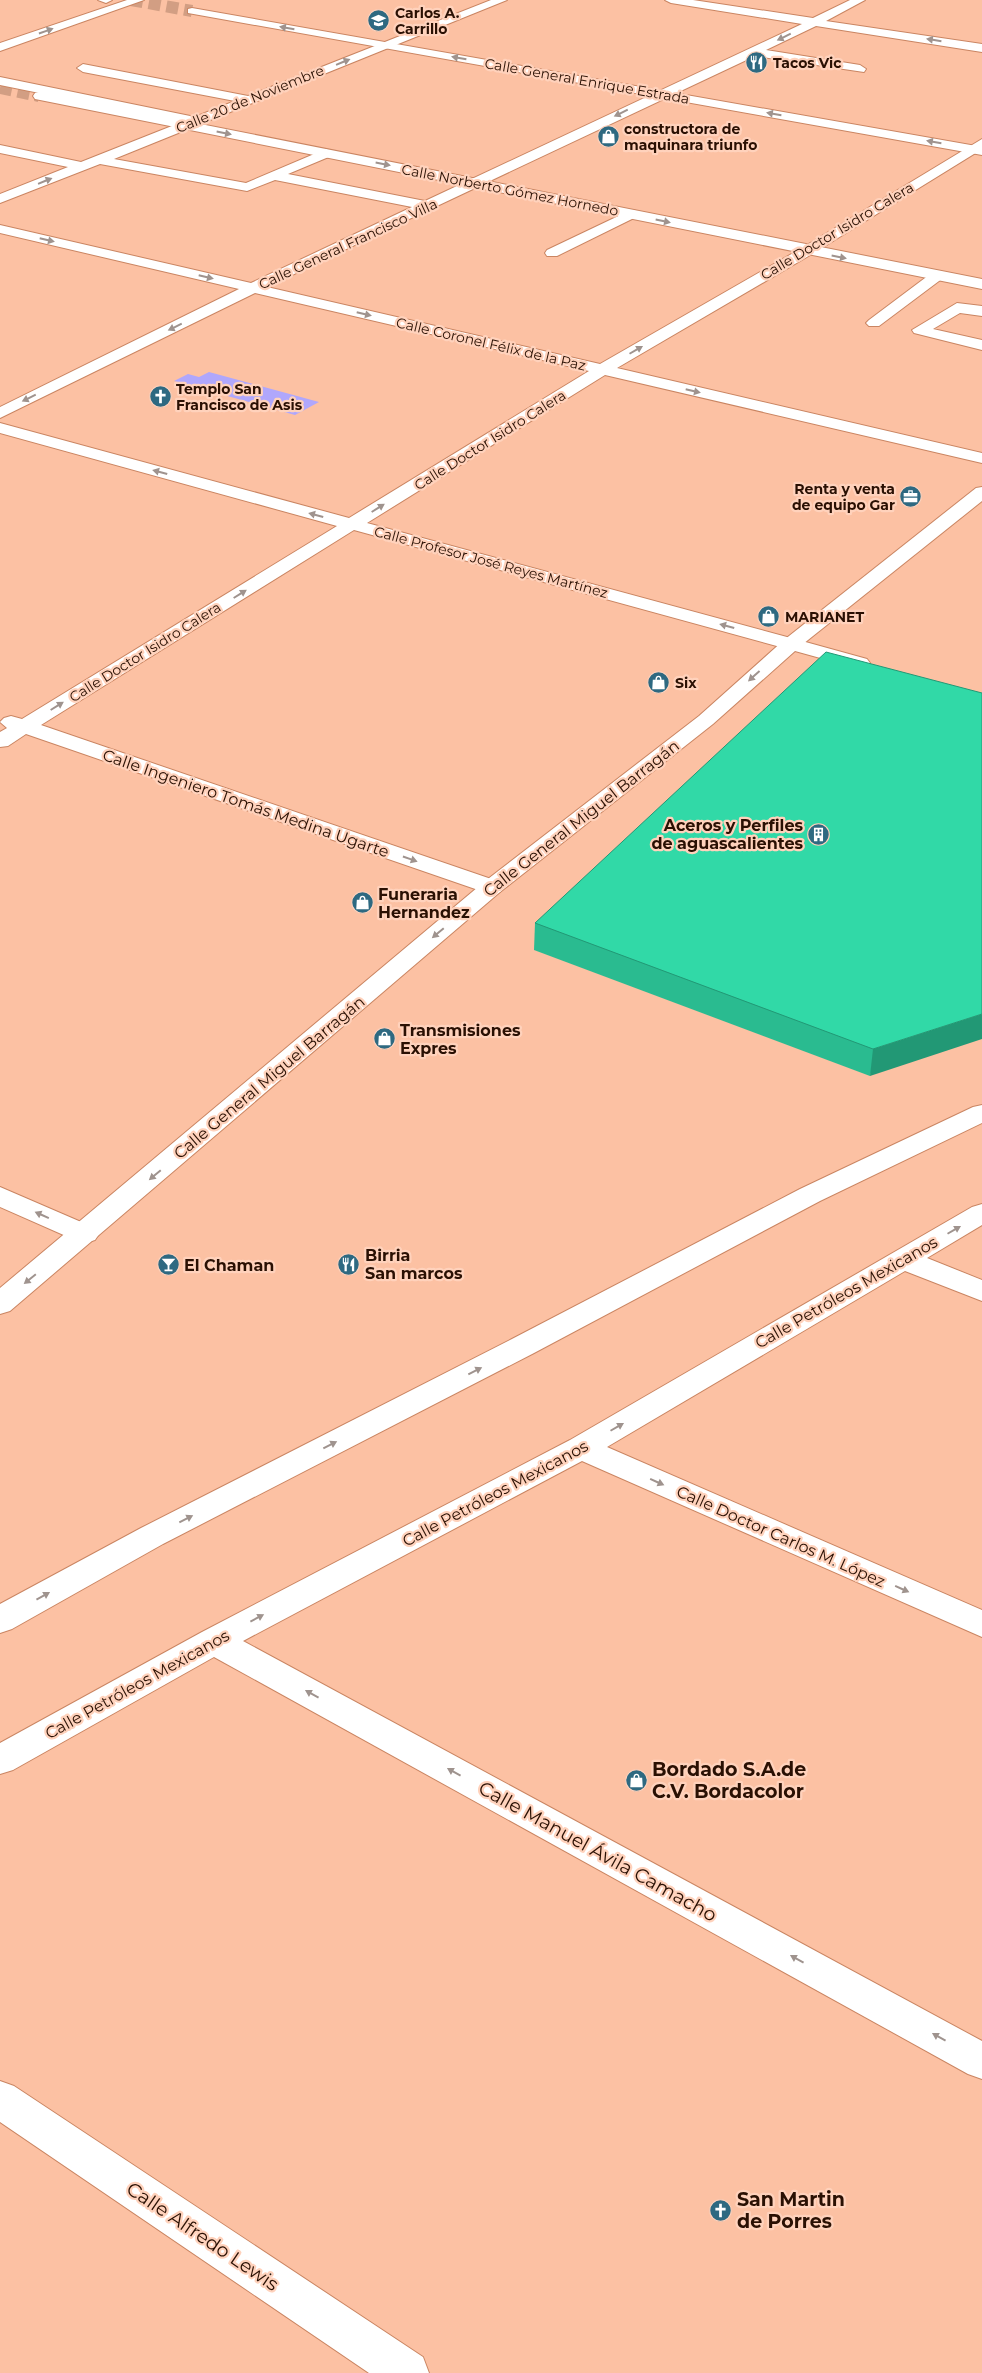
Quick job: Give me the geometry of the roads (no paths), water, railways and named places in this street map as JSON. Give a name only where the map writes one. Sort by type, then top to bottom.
[{"type":"street","points":[[0,36],[105,0]]},
{"type":"street","points":[[0,47],[138,0]]},
{"type":"street","name":"Calle 20 de Noviembre","points":[[0,199],[501,0]]},
{"type":"street","points":[[671,0],[982,48]]},
{"type":"street","name":"Calle General Francisco Villa","points":[[0,413],[253,288],[430,206],[859,0]]},
{"type":"street","name":"Calle General Enrique Estrada","points":[[192,11],[660,94],[979,148]]},
{"type":"street","points":[[754,52],[860,69]]},
{"type":"street","points":[[84,68],[250,100]]},
{"type":"street","name":"Calle Norberto Gómez Hornedo","points":[[0,81],[186,125]]},
{"type":"street","name":"Calle Norberto Gómez Hornedo","points":[[0,93],[186,125]]},
{"type":"street","name":"Calle Norberto Gómez Hornedo","points":[[39,96],[982,284]]},
{"type":"street","name":"Calle Doctor Isidro Calera","points":[[0,741],[602,370],[979,148]]},
{"type":"street","points":[[0,149],[82,166]]},
{"type":"street","points":[[100,160],[240,187],[253,186],[326,153]]},
{"type":"street","points":[[277,176],[430,206]]},
{"type":"street","points":[[552,253],[631,214]]},
{"type":"street","name":"Calle Coronel Félix de la Paz","points":[[0,229],[982,458]]},
{"type":"street","points":[[874,322],[938,275]]},
{"type":"street","points":[[982,311],[957,308],[920,330],[982,346]]},
{"type":"street","name":"Calle Profesor José Reyes Martínez","points":[[0,428],[877,668]]},
{"type":"street","name":"Calle General Miguel Barragán","points":[[0,1304],[85,1234],[492,887],[706,720],[791,644],[982,492]]},
{"type":"street","name":"Calle Ingeniero Tomás Medina Ugarte","points":[[0,718],[492,887]]},
{"type":"street","points":[[0,1620],[152,1536],[531,1342],[802,1199],[982,1113]]},
{"type":"street","points":[[0,1196],[85,1234]]},
{"type":"street","name":"Calle Petróleos Mexicanos","points":[[0,1760],[214,1641],[581,1448],[982,1213]]},
{"type":"street","points":[[903,1259],[982,1291]]},
{"type":"street","name":"Calle Doctor Carlos M. López","points":[[581,1448],[982,1624]]},
{"type":"street","name":"Calle Manuel Ávila Camacho","points":[[214,1641],[982,2061]]},
{"type":"street","name":"Calle Alfredo Lewis","points":[[0,2099],[407,2373]]},
{"type":"tunnel","points":[[131,0],[192,11]]},
{"type":"tunnel","points":[[0,88],[39,96]]},
{"type":"place","name":"Carlos A. Carrillo","points":[[379,21]]},
{"type":"place","name":"Tacos Vic","points":[[757,63]]},
{"type":"place","name":"constructora de maquinara triunfo","points":[[608,137]]},
{"type":"place","name":"Templo San Francisco de Asis","points":[[160,397]]},
{"type":"place","name":"Renta y venta de equipo Gar","points":[[911,497]]},
{"type":"place","name":"MARIANET","points":[[769,617]]},
{"type":"place","name":"Six","points":[[659,683]]},
{"type":"place","name":"Aceros y Perfiles de aguascalientes","points":[[819,834]]},
{"type":"place","name":"Funeraria Hernandez","points":[[362,903]]},
{"type":"place","name":"Transmisiones Expres","points":[[384,1039]]},
{"type":"place","name":"Birria San marcos","points":[[349,1264]]},
{"type":"place","name":"El Chaman","points":[[168,1265]]},
{"type":"place","name":"Bordado S.A.de C.V. Bordacolor","points":[[636,1780]]},
{"type":"place","name":"San Martin de Porres","points":[[721,2210]]}]
